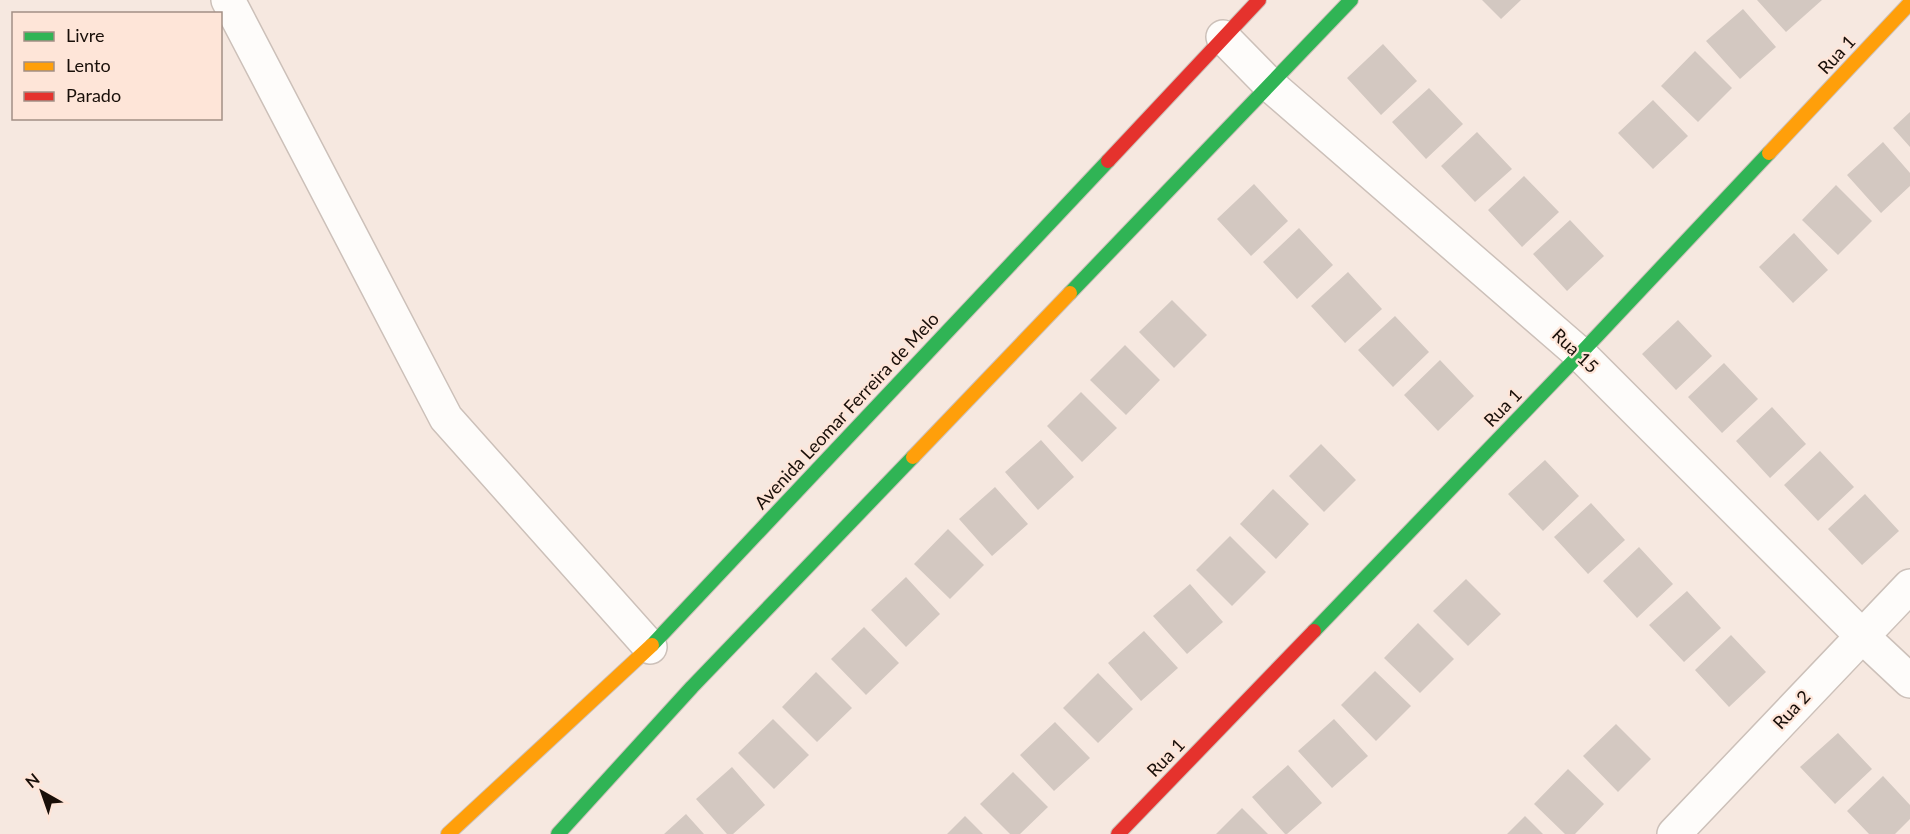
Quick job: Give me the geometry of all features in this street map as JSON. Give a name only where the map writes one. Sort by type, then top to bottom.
[{"type":"street","points":[[228,0],[446,418],[650,647]]},
{"type":"street","name":"Avenida Leomar Ferreira de Melo","points":[[448,834],[650,647],[1259,0]]},
{"type":"street","points":[[558,834],[692,687],[1351,0]]},
{"type":"street","name":"Rua 1","points":[[1118,834],[1580,354],[1910,3]]},
{"type":"street","name":"Rua 15","points":[[1223,37],[1270,85],[1580,354],[1862,636],[1910,681]]},
{"type":"street","name":"Rua 2","points":[[1674,834],[1910,586]]},
{"type":"building","points":[[1482,0],[1521,0],[1501,19]]},
{"type":"building","points":[[1757,0],[1822,0],[1786,32]]},
{"type":"building","points":[[1743,9],[1776,47],[1740,79],[1706,41]]},
{"type":"building","points":[[1383,44],[1417,81],[1381,115],[1347,78]]},
{"type":"building","points":[[1695,51],[1732,88],[1698,122],[1661,86]]},
{"type":"building","points":[[1429,88],[1463,124],[1426,159],[1392,122]]},
{"type":"building","points":[[1653,100],[1688,136],[1653,169],[1618,133]]},
{"type":"building","points":[[1910,112],[1910,147],[1893,128]]},
{"type":"building","points":[[1477,132],[1512,169],[1475,202],[1441,166]]},
{"type":"building","points":[[1883,142],[1910,173],[1910,186],[1881,213],[1847,175]]},
{"type":"building","points":[[1524,176],[1559,212],[1522,247],[1488,210]]},
{"type":"building","points":[[1254,184],[1288,221],[1251,256],[1217,219]]},
{"type":"building","points":[[1836,185],[1872,221],[1838,255],[1802,220]]},
{"type":"building","points":[[1570,220],[1604,256],[1567,291],[1533,254]]},
{"type":"building","points":[[1299,228],[1333,265],[1297,299],[1263,262]]},
{"type":"building","points":[[1794,233],[1828,270],[1793,303],[1759,267]]},
{"type":"building","points":[[1348,272],[1382,309],[1345,343],[1311,306]]},
{"type":"building","points":[[1172,300],[1207,335],[1174,368],[1139,332]]},
{"type":"building","points":[[1395,316],[1429,352],[1393,387],[1358,350]]},
{"type":"building","points":[[1678,320],[1712,356],[1676,390],[1642,354]]},
{"type":"building","points":[[1125,345],[1160,380],[1126,415],[1090,380]]},
{"type":"building","points":[[1440,360],[1474,396],[1438,431],[1404,395]]},
{"type":"building","points":[[1724,363],[1758,399],[1722,433],[1688,397]]},
{"type":"building","points":[[1081,392],[1117,428],[1082,462],[1047,426]]},
{"type":"building","points":[[1772,407],[1806,444],[1770,478],[1736,441]]},
{"type":"building","points":[[1041,440],[1074,477],[1038,510],[1005,472]]},
{"type":"building","points":[[1321,444],[1356,480],[1324,512],[1289,476]]},
{"type":"building","points":[[1820,451],[1854,487],[1818,521],[1784,485]]},
{"type":"building","points":[[1545,460],[1579,496],[1543,531],[1508,494]]},
{"type":"building","points":[[995,487],[1028,524],[992,556],[959,519]]},
{"type":"building","points":[[1273,489],[1309,524],[1276,559],[1240,524]]},
{"type":"building","points":[[1865,494],[1899,531],[1862,565],[1828,529]]},
{"type":"building","points":[[1591,503],[1625,540],[1588,574],[1554,537]]},
{"type":"building","points":[[948,529],[984,565],[950,599],[914,564]]},
{"type":"building","points":[[1230,536],[1266,572],[1232,606],[1196,570]]},
{"type":"building","points":[[1639,547],[1673,584],[1637,618],[1603,581]]},
{"type":"building","points":[[906,577],[940,614],[906,647],[871,610]]},
{"type":"building","points":[[1466,579],[1501,614],[1468,646],[1433,611]]},
{"type":"building","points":[[1190,584],[1223,622],[1187,654],[1153,616]]},
{"type":"building","points":[[1687,591],[1721,628],[1684,662],[1649,625]]},
{"type":"building","points":[[1418,623],[1454,659],[1420,693],[1384,658]]},
{"type":"building","points":[[864,627],[899,663],[866,695],[831,659]]},
{"type":"building","points":[[1144,631],[1178,668],[1141,701],[1108,663]]},
{"type":"building","points":[[1731,635],[1766,672],[1729,707],[1695,670]]},
{"type":"building","points":[[1375,671],[1411,706],[1376,741],[1341,705]]},
{"type":"building","points":[[816,672],[852,708],[817,742],[782,707]]},
{"type":"building","points":[[1098,673],[1133,709],[1098,743],[1063,708]]},
{"type":"building","points":[[773,719],[809,755],[774,789],[738,753]]},
{"type":"building","points":[[1334,719],[1368,756],[1332,788],[1298,751]]},
{"type":"building","points":[[1055,722],[1090,758],[1054,791],[1020,755]]},
{"type":"building","points":[[1616,724],[1651,759],[1618,792],[1583,756]]},
{"type":"building","points":[[1838,733],[1872,769],[1835,804],[1800,767]]},
{"type":"building","points":[[1288,765],[1322,803],[1285,834],[1252,797]]},
{"type":"building","points":[[732,767],[765,805],[733,834],[727,834],[696,799]]},
{"type":"building","points":[[1568,769],[1604,804],[1575,834],[1565,834],[1534,804]]},
{"type":"building","points":[[1013,772],[1048,807],[1020,834],[1010,834],[980,804]]},
{"type":"building","points":[[1883,776],[1910,805],[1910,819],[1895,834],[1869,834],[1847,811]]},
{"type":"building","points":[[1242,808],[1268,834],[1216,834]]},
{"type":"building","points":[[686,814],[704,834],[664,834]]},
{"type":"building","points":[[965,816],[983,834],[947,834]]},
{"type":"building","points":[[1525,816],[1543,834],[1507,834]]},
{"type":"traffic: fast","points":[[1070,293],[1351,0]]},
{"type":"traffic: fast","points":[[1314,631],[1769,153]]},
{"type":"traffic: fast","points":[[652,645],[1108,161]]},
{"type":"traffic: fast","points":[[558,834],[692,687],[913,457]]},
{"type":"traffic: slow","points":[[1769,153],[1910,3]]},
{"type":"traffic: slow","points":[[913,457],[1070,293]]},
{"type":"traffic: slow","points":[[448,834],[652,645]]},
{"type":"traffic: jam","points":[[1108,161],[1259,0]]},
{"type":"traffic: jam","points":[[1118,834],[1314,631]]}]
